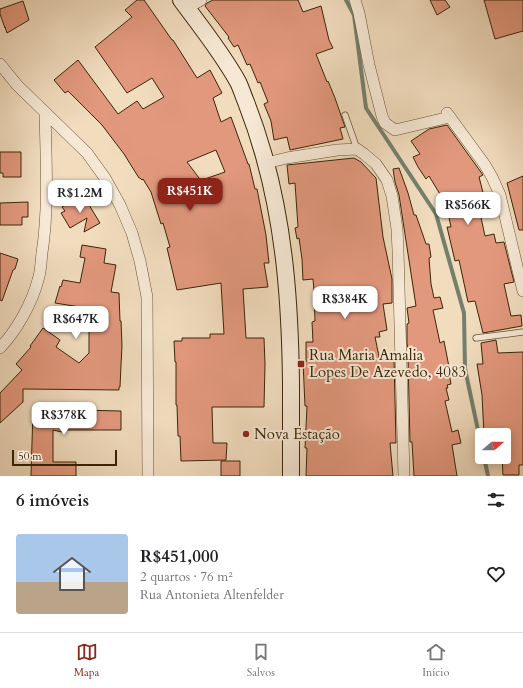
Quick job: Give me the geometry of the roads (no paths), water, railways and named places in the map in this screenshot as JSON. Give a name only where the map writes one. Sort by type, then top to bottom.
[{"type":"main road","points":[[184,4],[221,54],[238,83],[253,121],[272,186],[286,271],[288,300],[291,476]]},
{"type":"street","points":[[184,4],[202,0]]},
{"type":"street","points":[[355,0],[360,13],[369,65],[385,123],[395,130],[449,115],[485,165],[500,195],[523,291]]},
{"type":"street","points":[[0,64],[17,85],[87,153],[105,178],[117,199],[132,233],[140,262],[146,297],[148,476]]},
{"type":"street","points":[[0,348],[28,307],[38,279],[45,233],[45,113]]},
{"type":"street","points":[[266,163],[320,152],[357,149],[376,164],[387,180],[392,196],[397,229],[404,476]]},
{"type":"lane","points":[[345,115],[357,149]]},
{"type":"lane","points":[[476,338],[523,332]]},
{"type":"waterway","points":[[346,0],[354,15],[366,108],[436,214],[464,313],[465,369],[478,428]]},
{"type":"waterway","points":[[485,464],[488,476]]},
{"type":"place","name":"Rua Maria Amalia Lopes De Azevedo, 4083","points":[[301,364]]},
{"type":"place","name":"Nova Estação","points":[[246,434]]}]
